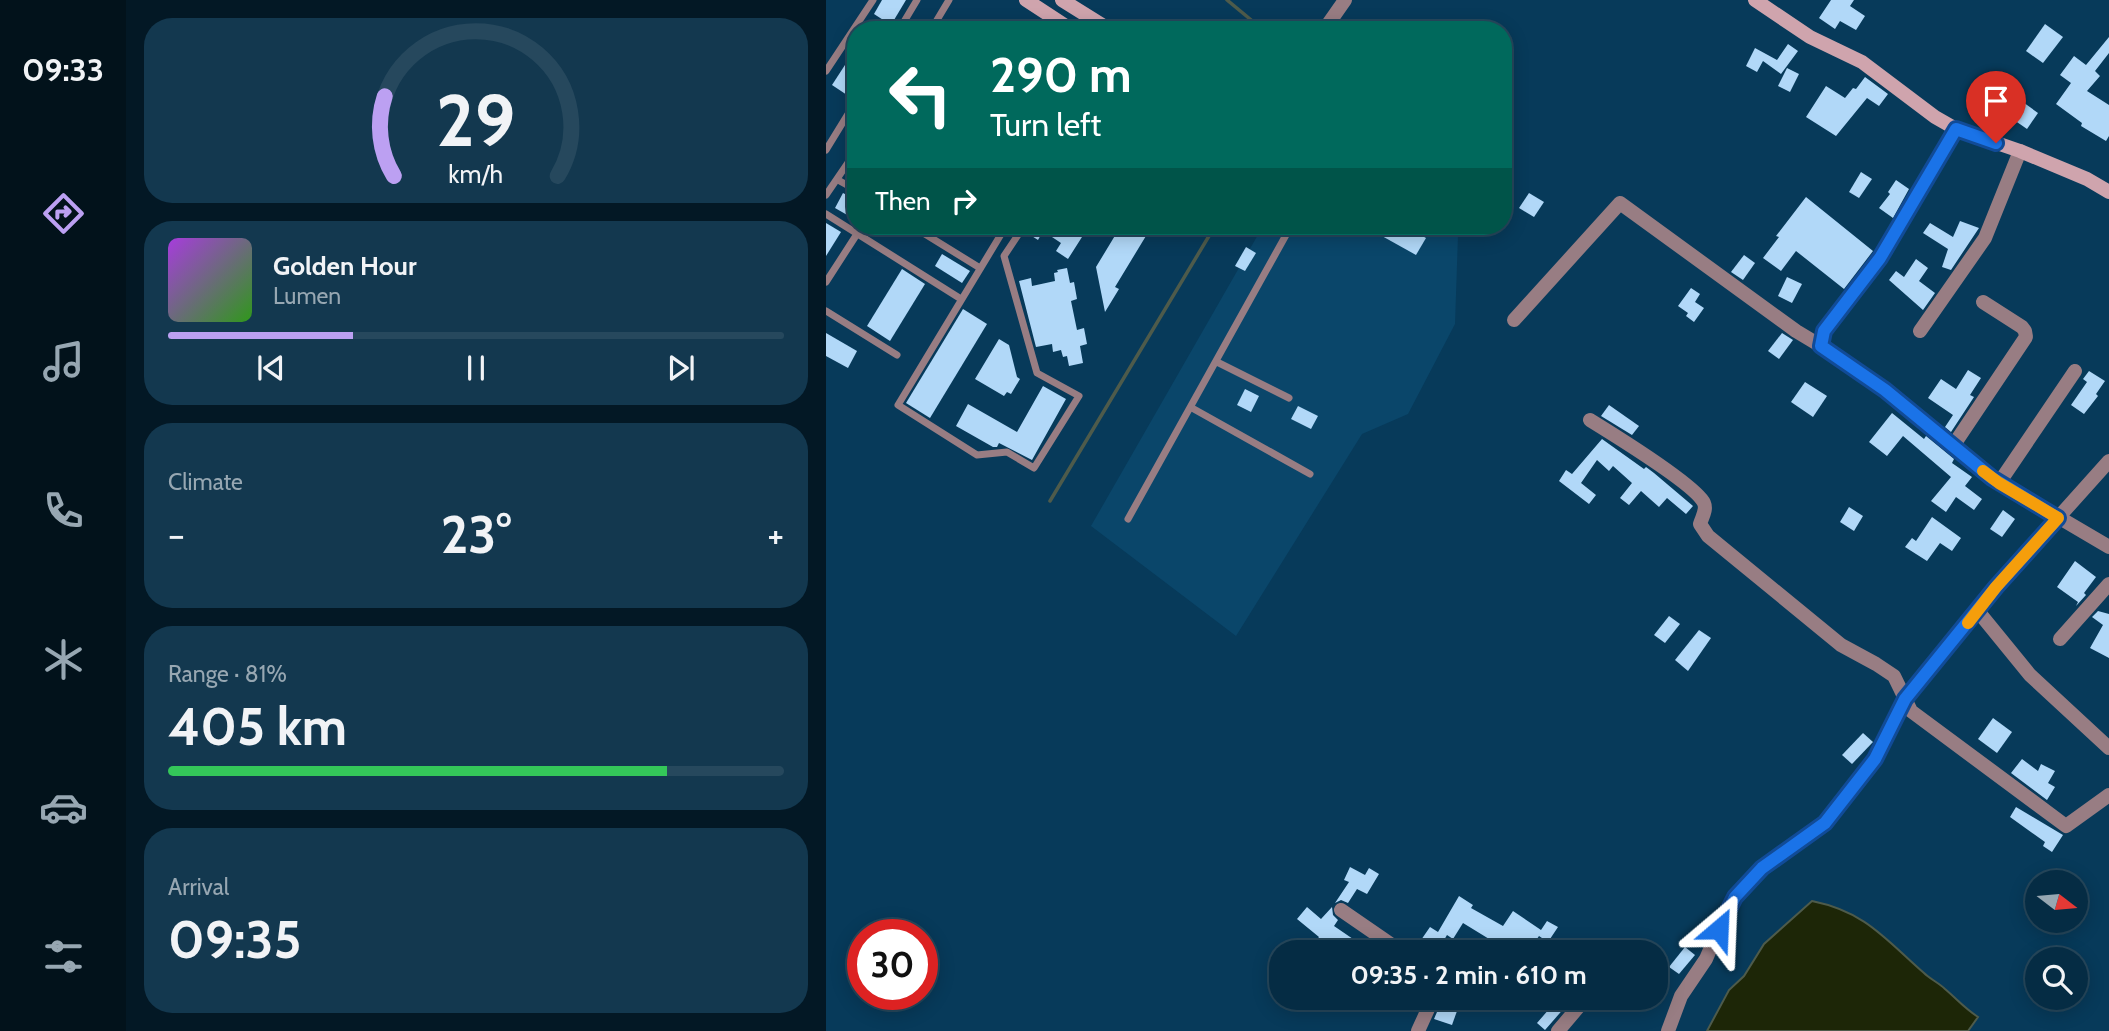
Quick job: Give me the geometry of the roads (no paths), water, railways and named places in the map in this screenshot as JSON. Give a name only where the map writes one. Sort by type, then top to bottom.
[{"type":"street","points":[[1026,0],[1058,21]]},
{"type":"street","points":[[1062,0],[1096,21]]},
{"type":"street","points":[[1330,21],[1345,0]]},
{"type":"street","points":[[1755,0],[1810,37],[1861,62],[1935,117],[1956,129],[2020,151],[2087,179],[2109,192]]},
{"type":"street","points":[[1821,346],[1824,331],[1880,258],[1956,129]]},
{"type":"street","points":[[1920,331],[1985,238],[2020,151]]},
{"type":"street","points":[[1514,320],[1620,203],[1796,331],[1885,390],[1999,483],[2109,547]]},
{"type":"street","points":[[1953,446],[2026,337],[2022,327],[1983,302]]},
{"type":"street","points":[[1999,483],[2075,371]]},
{"type":"street","points":[[1590,419],[1688,487],[1704,505],[1700,524],[1708,536],[1831,638],[1894,676],[1911,711],[2066,826],[2109,795]]},
{"type":"street","points":[[1668,1031],[1681,996],[1706,959],[1735,897],[1762,868],[1825,823],[1875,759],[1905,699],[1977,610],[2109,461]]},
{"type":"street","points":[[2060,639],[2109,584]]},
{"type":"street","points":[[1977,610],[2030,675],[2108,745]]},
{"type":"street","points":[[1341,910],[1385,940]]},
{"type":"street","points":[[1418,1031],[1428,1010]]},
{"type":"street","points":[[1558,1031],[1576,1010]]},
{"type":"lane","points":[[859,21],[873,0]]},
{"type":"lane","points":[[904,21],[917,0]]},
{"type":"lane","points":[[936,21],[949,0]]},
{"type":"lane","points":[[826,71],[847,39]]},
{"type":"lane","points":[[826,150],[847,116]]},
{"type":"lane","points":[[826,195],[847,166]]},
{"type":"lane","points":[[838,180],[847,186]]},
{"type":"lane","points":[[826,214],[847,228]]},
{"type":"lane","points":[[826,282],[856,235]]},
{"type":"lane","points":[[859,235],[961,299]]},
{"type":"lane","points":[[927,235],[980,268]]},
{"type":"lane","points":[[1000,235],[898,405],[977,455],[1007,452],[1034,468],[1079,396],[1037,373],[1004,257],[1018,235]]},
{"type":"lane","points":[[1128,519],[1286,235]]},
{"type":"lane","points":[[826,311],[897,355]]},
{"type":"lane","points":[[1217,362],[1289,398]]},
{"type":"lane","points":[[1192,408],[1310,474]]},
{"type":"waterway","points":[[1227,0],[1252,21]]},
{"type":"waterway","points":[[1050,501],[1210,235]]}]
